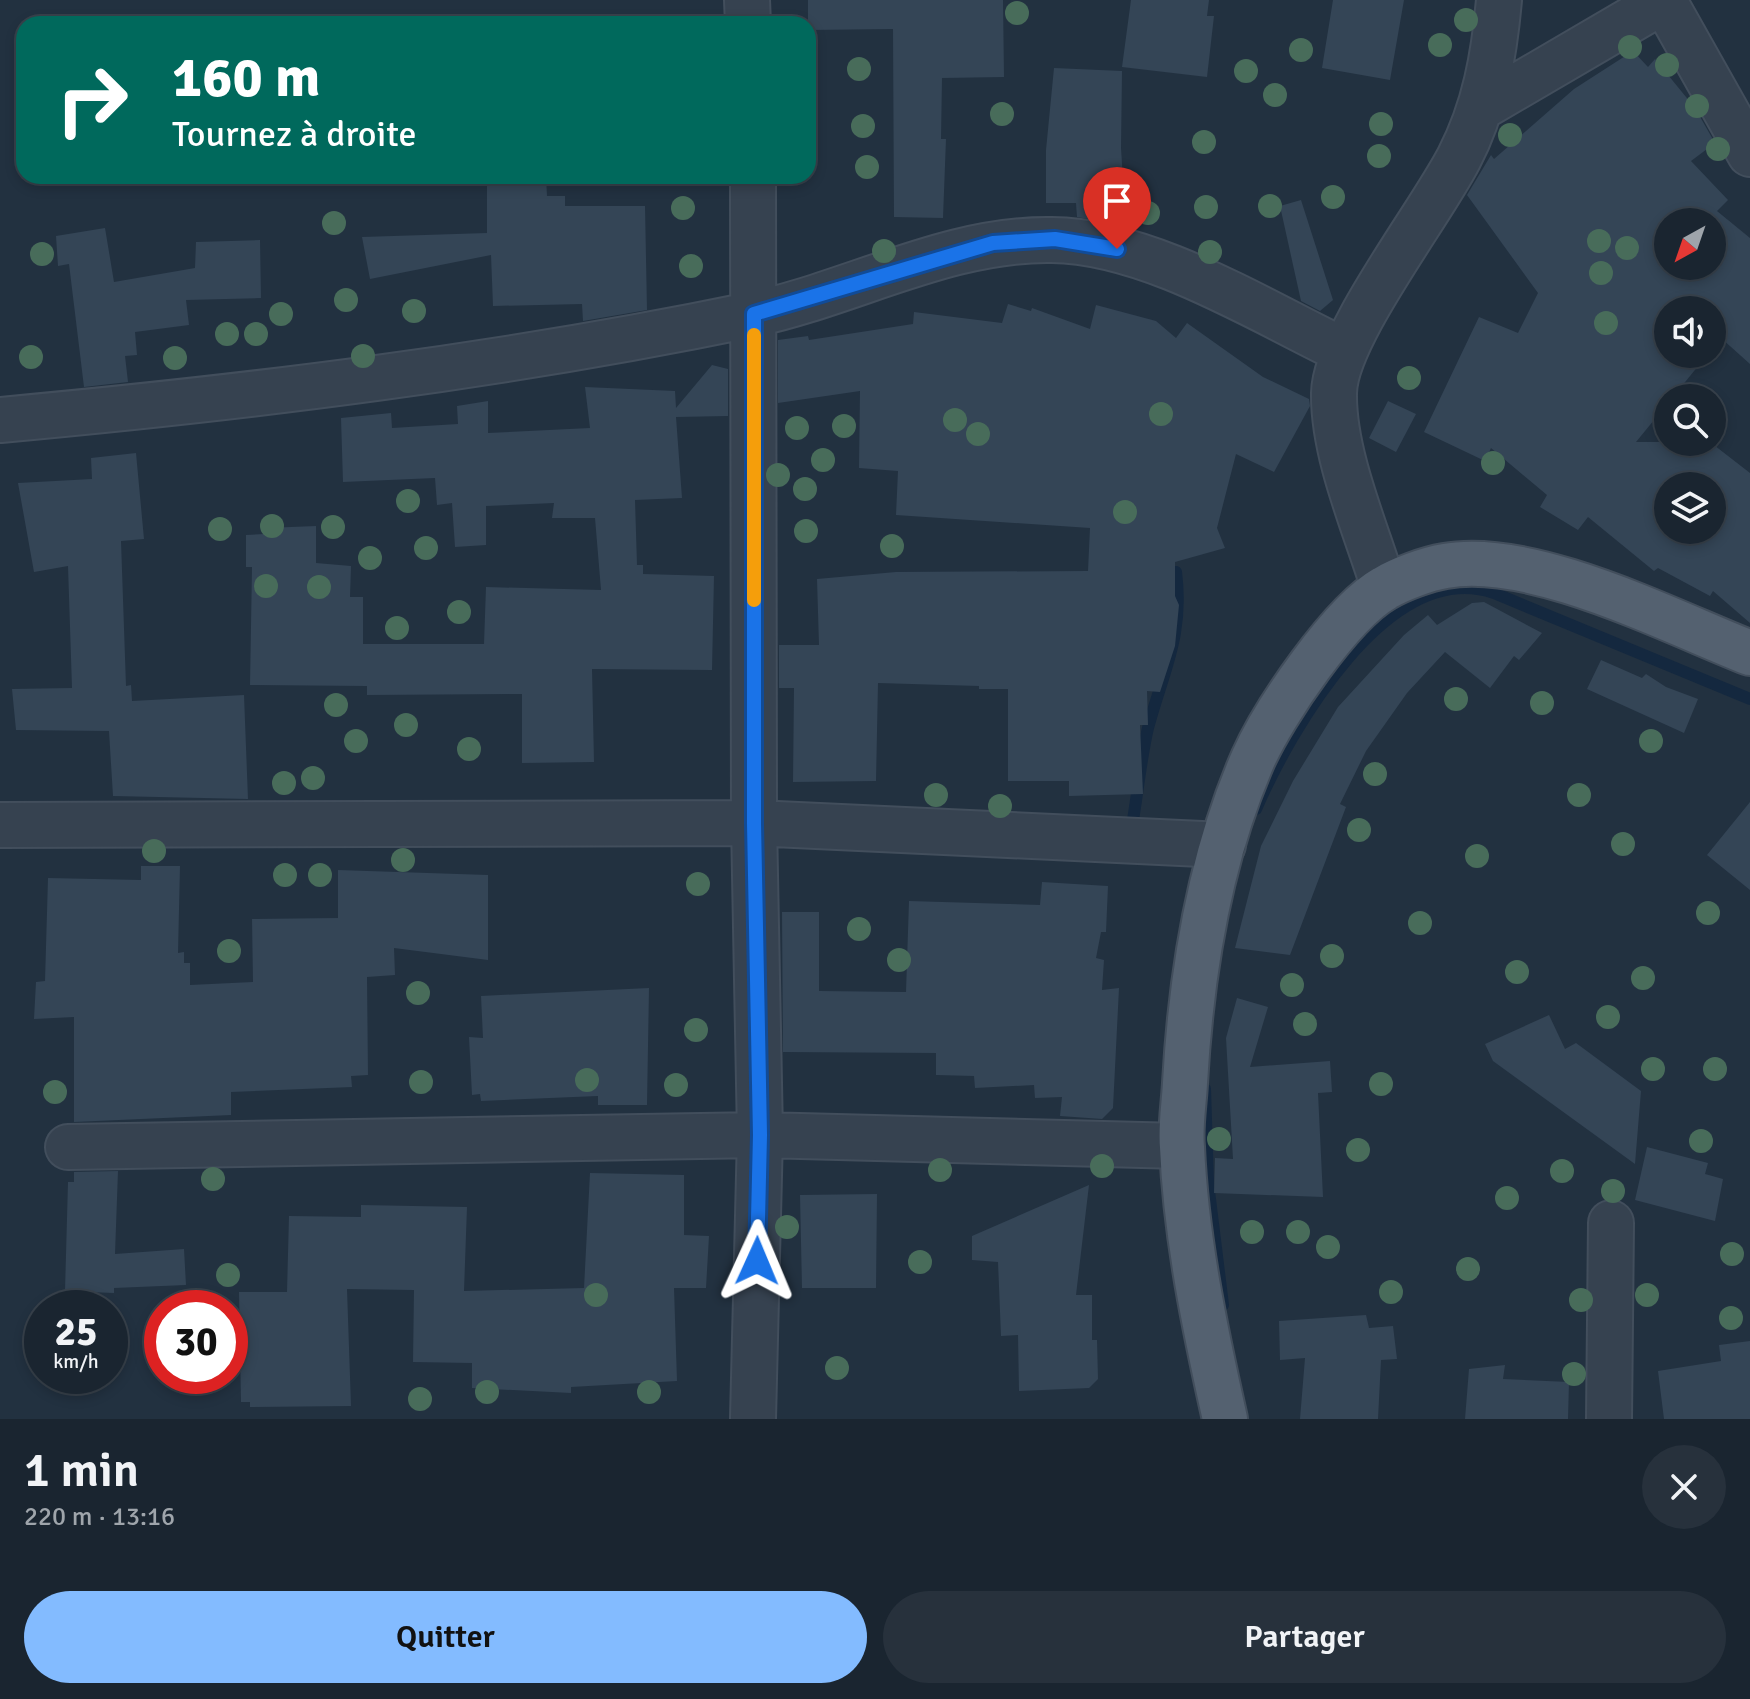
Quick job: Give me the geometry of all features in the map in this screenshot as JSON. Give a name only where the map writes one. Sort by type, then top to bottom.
[{"type":"main road","points":[[1225,1419],[1204,1325],[1181,1146],[1187,1039],[1197,960],[1223,845],[1253,758],[1291,693],[1333,635],[1384,588],[1445,566],[1498,565],[1594,591],[1750,653]]},
{"type":"street","points":[[1384,588],[1339,440],[1334,392],[1342,350],[1459,158],[1482,107],[1494,57],[1499,0]]},
{"type":"street","points":[[1482,107],[1664,0],[1750,154]]},
{"type":"street","points":[[753,184],[754,823],[760,1135],[753,1419]]},
{"type":"street","points":[[0,420],[289,388],[467,364],[754,314],[993,243],[1055,239],[1117,249],[1167,268],[1342,350]]},
{"type":"street","points":[[0,825],[754,823],[1223,845]]},
{"type":"street","points":[[68,1147],[760,1135],[1181,1146]]},
{"type":"street","points":[[1609,1419],[1611,1223]]},
{"type":"building","points":[[808,0],[1003,0],[1004,77],[942,78],[941,139],[946,139],[943,218],[894,217],[893,29],[816,30],[816,16],[808,16]]},
{"type":"building","points":[[1131,0],[1209,0],[1207,16],[1214,16],[1207,77],[1122,67]]},
{"type":"building","points":[[1333,0],[1404,0],[1390,80],[1322,68]]},
{"type":"building","points":[[1633,51],[1648,67],[1655,59],[1695,108],[1715,143],[1691,161],[1728,200],[1720,208],[1654,208],[1654,280],[1726,280],[1726,218],[1750,238],[1750,364],[1726,342],[1726,296],[1654,296],[1654,368],[1697,368],[1683,384],[1654,384],[1654,420],[1636,442],[1654,442],[1654,456],[1726,454],[1750,473],[1750,623],[1713,591],[1710,596],[1658,568],[1654,571],[1588,517],[1578,530],[1540,507],[1547,495],[1491,448],[1485,461],[1424,432],[1479,317],[1518,333],[1538,293],[1467,195],[1491,155],[1494,159],[1574,89]]},
{"type":"building","points":[[1054,68],[1122,71],[1121,148],[1126,226],[1077,217],[1076,203],[1046,203],[1046,150]]},
{"type":"building","points":[[487,184],[546,184],[547,196],[565,196],[565,206],[645,206],[647,310],[583,321],[582,304],[493,306],[491,255],[370,279],[362,237],[487,233]]},
{"type":"building","points":[[1301,200],[1333,300],[1320,311],[1301,301],[1280,206]]},
{"type":"building","points":[[105,228],[114,282],[195,268],[196,242],[260,240],[261,298],[186,300],[189,325],[135,332],[137,355],[125,356],[128,382],[84,387],[69,264],[58,266],[56,236]]},
{"type":"building","points":[[1008,304],[1031,311],[1032,308],[1090,329],[1096,305],[1156,321],[1176,338],[1187,323],[1263,377],[1309,399],[1310,406],[1274,472],[1236,454],[1217,528],[1225,548],[1175,562],[1175,596],[1179,605],[1175,646],[1160,692],[1147,691],[1148,725],[1140,725],[1143,794],[1069,796],[1069,781],[1008,781],[1008,689],[979,689],[979,686],[878,683],[876,781],[793,782],[794,688],[779,688],[779,645],[819,645],[817,579],[896,572],[1088,571],[1090,528],[896,515],[898,471],[859,468],[860,391],[778,403],[778,340],[808,336],[809,340],[913,324],[914,312],[1002,323]]},
{"type":"building","points":[[712,365],[728,369],[728,416],[676,417],[682,498],[635,500],[637,565],[643,565],[643,574],[714,576],[712,670],[592,669],[594,762],[522,763],[522,694],[367,695],[367,686],[250,685],[252,567],[246,567],[246,535],[265,534],[266,528],[316,526],[316,563],[351,566],[350,597],[363,597],[363,644],[484,644],[486,587],[601,590],[595,518],[552,518],[554,503],[486,506],[486,545],[455,547],[452,503],[437,505],[435,478],[343,482],[341,418],[391,413],[392,428],[458,424],[457,406],[488,401],[488,433],[590,428],[585,387],[675,391],[676,408]]},
{"type":"building","points":[[1388,401],[1416,414],[1396,452],[1369,438]]},
{"type":"building","points":[[136,453],[144,539],[121,541],[126,686],[131,685],[132,701],[244,695],[248,799],[113,796],[109,731],[16,730],[12,689],[72,688],[68,566],[34,572],[18,483],[92,479],[91,458]]},
{"type":"building","points":[[1484,602],[1542,633],[1519,660],[1514,656],[1490,688],[1445,652],[1407,693],[1366,751],[1340,804],[1346,807],[1290,955],[1235,948],[1261,846],[1293,781],[1338,707],[1404,635],[1428,615],[1437,625],[1472,603]]},
{"type":"building","points":[[1601,660],[1642,678],[1646,674],[1666,687],[1698,699],[1684,733],[1587,689]]},
{"type":"building","points":[[1750,802],[1750,890],[1707,855]]},
{"type":"building","points":[[141,866],[180,866],[178,953],[184,952],[184,963],[190,963],[190,985],[253,982],[252,919],[338,918],[338,870],[488,875],[488,960],[394,948],[395,975],[367,977],[368,1075],[351,1076],[352,1087],[231,1092],[231,1115],[74,1122],[74,1017],[34,1019],[36,982],[45,981],[48,878],[141,880]]},
{"type":"building","points":[[1042,882],[1108,886],[1106,932],[1101,932],[1096,958],[1104,960],[1102,990],[1119,988],[1113,1108],[1102,1119],[1060,1116],[1062,1097],[1035,1098],[1034,1085],[975,1088],[974,1076],[936,1075],[936,1053],[783,1052],[782,912],[819,912],[819,991],[906,992],[909,901],[1040,905]]},
{"type":"building","points":[[649,988],[647,1105],[598,1105],[598,1096],[481,1101],[480,1094],[472,1095],[469,1037],[483,1038],[481,996]]},
{"type":"building","points":[[1237,998],[1268,1007],[1250,1067],[1330,1061],[1332,1092],[1318,1093],[1323,1197],[1214,1193],[1215,1158],[1233,1159],[1226,1038]]},
{"type":"building","points":[[1549,1015],[1565,1049],[1576,1043],[1641,1091],[1635,1164],[1493,1061],[1485,1044]]},
{"type":"building","points":[[1647,1147],[1708,1163],[1705,1174],[1723,1179],[1715,1221],[1635,1200]]},
{"type":"building","points":[[118,1171],[115,1254],[184,1249],[186,1285],[65,1290],[68,1182],[74,1182],[74,1172]]},
{"type":"building","points":[[590,1173],[684,1175],[684,1235],[709,1236],[706,1288],[674,1288],[677,1381],[571,1387],[571,1393],[472,1388],[472,1363],[413,1362],[414,1290],[347,1289],[351,1406],[250,1407],[250,1402],[241,1402],[241,1394],[248,1394],[248,1292],[287,1292],[289,1216],[361,1217],[361,1205],[467,1207],[464,1291],[584,1288]]},
{"type":"building","points":[[1089,1185],[1076,1295],[1092,1295],[1092,1340],[1097,1340],[1098,1379],[1089,1388],[1019,1391],[1018,1335],[1001,1336],[998,1262],[972,1260],[972,1236]]},
{"type":"building","points":[[877,1194],[876,1288],[802,1288],[800,1195]]},
{"type":"building","points":[[1366,1315],[1369,1328],[1393,1326],[1397,1359],[1381,1360],[1378,1419],[1300,1419],[1305,1358],[1280,1360],[1279,1321]]},
{"type":"building","points":[[1750,1341],[1750,1419],[1664,1419],[1658,1371],[1721,1361],[1719,1345]]},
{"type":"building","points":[[1505,1365],[1503,1379],[1569,1382],[1568,1419],[1465,1419],[1469,1369]]},
{"type":"waterway","points":[[1133,820],[1148,728],[1175,633],[1176,572]]},
{"type":"waterway","points":[[1256,809],[1293,737],[1348,658],[1381,625],[1417,601],[1455,589],[1494,593],[1750,699]]},
{"type":"waterway","points":[[1205,1089],[1208,1183],[1223,1305]]},
{"type":"slow traffic","points":[[754,335],[754,600]]},
{"type":"route","points":[[757,1261],[760,1135],[754,823],[754,314],[993,243],[1055,239],[1117,249]]}]
